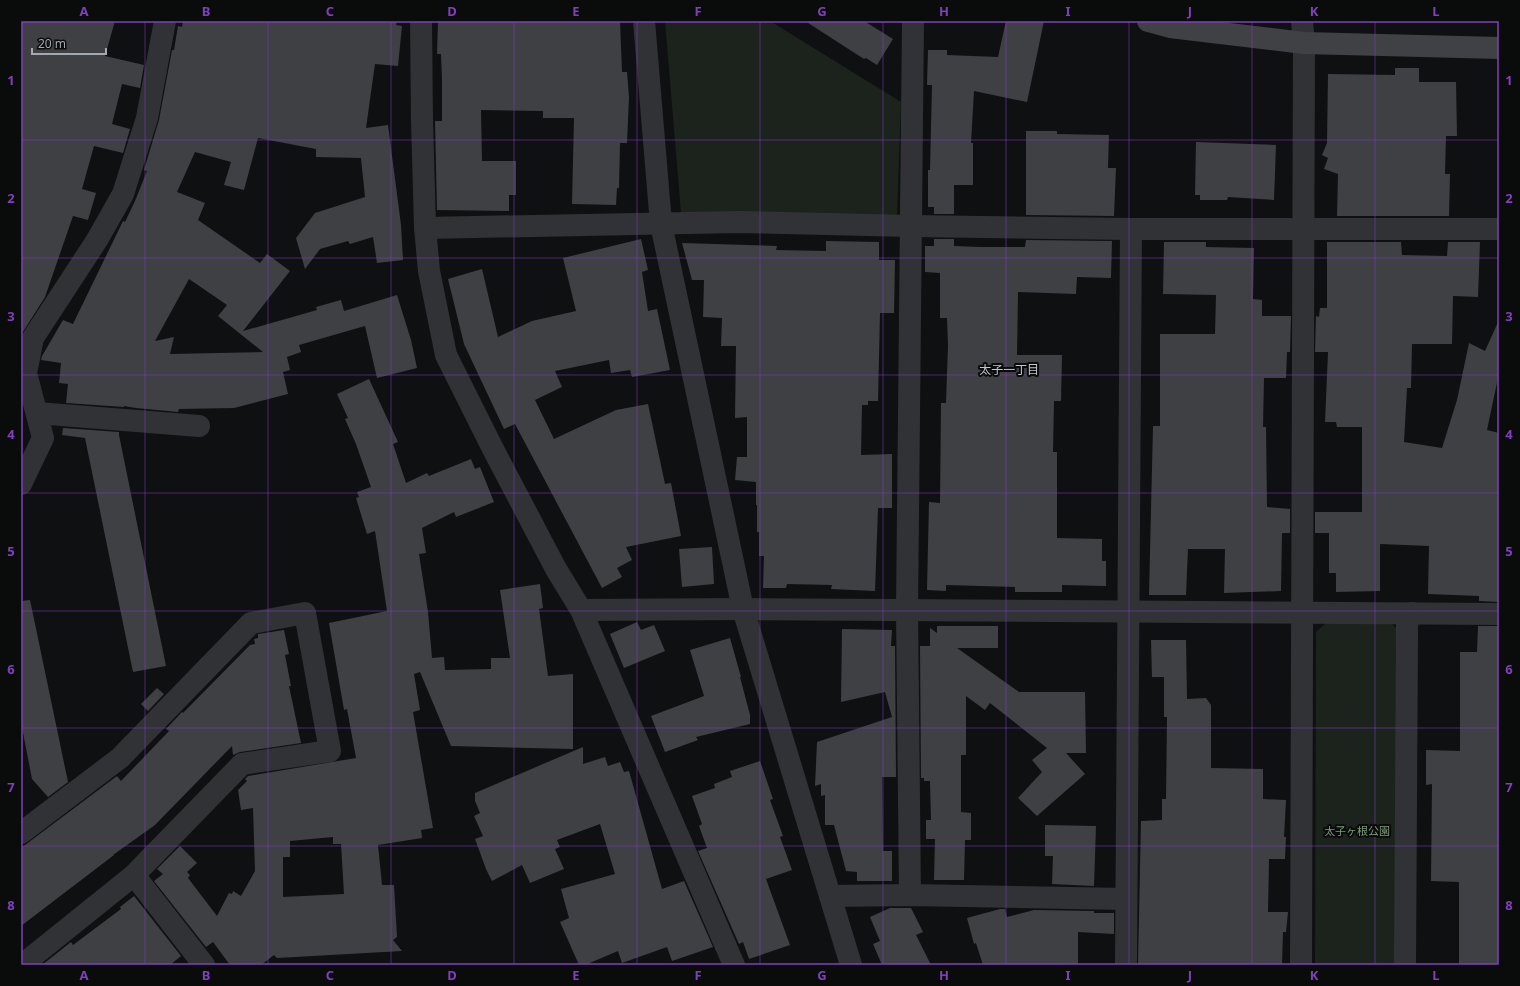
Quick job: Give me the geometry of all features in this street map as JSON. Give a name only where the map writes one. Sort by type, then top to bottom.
[{"type":"street","points":[[21,484],[43,438],[26,373],[33,338],[97,240],[123,194],[147,118],[165,21]]},
{"type":"street","points":[[421,21],[425,228],[429,271],[446,355],[541,541],[581,610],[734,965]]},
{"type":"street","points":[[644,21],[661,224],[743,609],[850,965]]},
{"type":"street","points":[[910,895],[907,610],[913,21]]},
{"type":"street","points":[[1148,21],[1170,26],[1304,43],[1499,48]]},
{"type":"street","points":[[1300,965],[1304,43],[1302,21]]},
{"type":"street","points":[[425,228],[738,222],[1131,229],[1499,229]]},
{"type":"street","points":[[1126,965],[1131,229]]},
{"type":"street","points":[[37,413],[198,426]]},
{"type":"street","points":[[581,610],[743,609],[1499,614]]},
{"type":"street","points":[[21,833],[120,758],[251,623],[305,613],[330,751],[242,764],[134,875],[22,965]]},
{"type":"street","points":[[1405,965],[1407,623],[1412,613]]},
{"type":"street","points":[[134,875],[204,965]]},
{"type":"street","points":[[830,896],[910,895],[1126,899]]},
{"type":"green space","points":[[665,21],[770,21],[901,102],[897,217],[681,213]]},
{"type":"green space","name":"太子ヶ根公園","points":[[1389,622],[1400,631],[1398,965],[1315,965],[1316,632],[1326,623]]},
{"type":"building","points":[[21,21],[115,21],[105,56],[144,65],[140,88],[122,84],[112,124],[130,129],[123,153],[94,146],[82,189],[96,193],[88,220],[73,216],[45,297],[21,335]]},
{"type":"building","points":[[183,21],[397,21],[396,25],[402,26],[398,66],[375,64],[366,128],[388,125],[401,225],[403,260],[377,263],[373,237],[350,244],[348,241],[320,249],[305,269],[296,238],[315,213],[365,197],[361,158],[316,157],[316,149],[258,138],[244,190],[224,185],[231,162],[195,152],[177,192],[205,203],[198,220],[260,263],[267,254],[290,271],[243,331],[317,310],[316,307],[341,300],[344,311],[397,295],[411,340],[417,368],[377,378],[365,326],[299,345],[301,352],[287,357],[290,370],[283,372],[288,394],[234,408],[179,409],[178,412],[124,406],[66,403],[68,384],[59,383],[61,363],[41,360],[42,356],[63,320],[73,324],[123,221],[125,222],[135,201],[147,171],[144,170],[159,120],[178,26],[182,27]],"holes":[[[189,279],[227,305],[218,316],[263,352],[170,354],[174,337],[155,341]]]},
{"type":"building","points":[[438,21],[620,21],[622,72],[627,72],[629,97],[627,143],[620,143],[619,188],[617,188],[616,205],[572,204],[574,118],[543,118],[543,111],[481,110],[482,161],[516,161],[516,195],[509,195],[509,211],[437,210],[435,121],[442,121],[441,54],[437,54]]},
{"type":"building","points":[[805,21],[864,21],[893,39],[877,65],[866,58],[864,59]]},
{"type":"building","points":[[1006,21],[1044,21],[1027,102],[974,91],[971,143],[973,143],[973,185],[954,185],[954,214],[934,214],[934,207],[928,207],[928,170],[930,170],[932,85],[927,85],[928,50],[947,50],[947,55],[998,57]]},
{"type":"building","points":[[1395,68],[1419,68],[1419,82],[1456,82],[1457,136],[1446,136],[1445,174],[1450,174],[1449,216],[1337,216],[1338,174],[1324,169],[1328,158],[1322,155],[1327,143],[1328,74],[1395,75]]},
{"type":"building","points":[[1026,131],[1057,131],[1057,134],[1109,135],[1108,168],[1116,168],[1114,216],[1026,215]]},
{"type":"building","points":[[1196,142],[1276,145],[1274,200],[1228,197],[1227,200],[1200,200],[1200,195],[1195,195]]},
{"type":"building","points":[[641,239],[648,270],[642,272],[648,311],[657,309],[670,370],[632,377],[630,370],[611,373],[609,360],[555,371],[562,387],[535,400],[554,439],[616,410],[648,404],[665,484],[671,483],[681,536],[626,547],[632,560],[617,568],[622,577],[602,588],[515,424],[504,429],[464,344],[448,279],[482,269],[498,337],[532,321],[576,311],[563,258]]},
{"type":"building","points":[[934,239],[954,239],[954,246],[980,247],[1025,247],[1026,240],[1112,241],[1111,278],[1077,277],[1076,294],[1018,292],[1017,355],[1062,355],[1061,401],[1054,401],[1053,452],[1057,452],[1057,538],[1102,539],[1102,561],[1106,561],[1106,586],[1062,585],[1062,592],[1015,592],[1015,587],[946,585],[946,591],[927,590],[929,502],[940,503],[941,403],[946,403],[948,345],[947,318],[940,318],[940,273],[925,272],[925,246],[934,246]]},
{"type":"building","points":[[826,241],[879,242],[879,260],[895,260],[894,313],[880,313],[878,401],[868,401],[868,405],[862,405],[861,455],[892,454],[892,508],[878,508],[875,591],[831,589],[832,585],[787,584],[786,588],[763,588],[764,556],[759,556],[756,482],[735,480],[737,457],[747,457],[747,417],[735,418],[736,346],[721,346],[722,318],[703,317],[704,280],[692,280],[682,243],[777,246],[776,250],[826,251]]},
{"type":"building","points":[[1164,242],[1206,242],[1206,247],[1254,248],[1253,299],[1262,300],[1262,316],[1291,316],[1290,352],[1287,352],[1286,378],[1264,378],[1263,427],[1266,427],[1267,507],[1290,509],[1290,533],[1282,533],[1281,591],[1224,593],[1225,549],[1188,549],[1186,595],[1149,595],[1153,426],[1160,426],[1160,334],[1215,334],[1216,295],[1163,294]]},
{"type":"building","points":[[1327,242],[1401,242],[1402,255],[1447,256],[1448,242],[1480,242],[1478,297],[1453,296],[1452,344],[1412,344],[1411,388],[1407,388],[1404,442],[1442,448],[1457,400],[1469,343],[1485,351],[1499,320],[1499,373],[1487,430],[1499,433],[1499,602],[1479,601],[1479,596],[1428,594],[1429,546],[1380,544],[1380,591],[1336,592],[1336,573],[1329,573],[1329,533],[1315,533],[1315,512],[1362,512],[1362,427],[1337,427],[1336,422],[1325,422],[1328,352],[1315,352],[1316,316],[1319,317],[1320,308],[1327,308]]},
{"type":"building","points":[[369,379],[398,442],[393,444],[406,483],[427,473],[429,476],[471,459],[475,469],[480,467],[494,502],[456,517],[454,512],[422,528],[426,553],[419,554],[428,612],[432,658],[444,657],[445,670],[491,669],[491,658],[510,658],[500,590],[540,584],[543,608],[539,609],[548,676],[573,674],[573,749],[451,746],[420,672],[414,674],[420,710],[413,712],[433,828],[421,830],[422,838],[378,845],[382,885],[394,885],[397,937],[393,940],[402,951],[277,958],[274,955],[261,965],[230,965],[213,942],[206,947],[154,881],[163,874],[157,869],[180,846],[197,863],[187,872],[190,875],[188,878],[217,916],[229,893],[232,894],[233,891],[241,896],[255,871],[253,808],[241,810],[238,790],[247,781],[245,779],[248,776],[356,758],[347,709],[344,710],[329,623],[387,611],[375,531],[367,534],[356,498],[359,497],[357,492],[371,487],[356,444],[345,419],[348,418],[337,394]],"holes":[[[333,837],[333,844],[341,844],[344,894],[283,897],[283,857],[290,857],[290,841]]]},
{"type":"building","points":[[63,428],[119,432],[166,666],[133,672],[85,438],[62,435]]},
{"type":"building","points":[[712,547],[714,584],[682,587],[679,549]]},
{"type":"building","points":[[30,600],[68,782],[48,797],[32,779],[21,722],[21,601]]},
{"type":"building","points":[[637,622],[641,630],[654,625],[665,651],[624,668],[610,634]]},
{"type":"building","points":[[937,626],[998,626],[998,648],[957,648],[1019,692],[1085,692],[1086,753],[1066,753],[1085,774],[1037,816],[1018,798],[1042,772],[1032,760],[1047,748],[990,703],[985,710],[966,696],[966,755],[961,755],[961,812],[971,813],[971,840],[965,840],[964,880],[934,880],[935,839],[926,839],[926,820],[931,820],[930,781],[924,781],[924,778],[921,778],[920,646],[930,646],[930,628],[937,633]]},
{"type":"building","points":[[1478,626],[1499,626],[1499,965],[1459,965],[1459,882],[1431,881],[1432,784],[1426,785],[1426,750],[1460,751],[1460,652],[1477,652]]},
{"type":"building","points":[[842,629],[892,630],[891,646],[895,646],[896,777],[882,777],[883,851],[892,851],[892,881],[857,881],[857,872],[846,871],[834,825],[825,825],[825,795],[821,796],[821,784],[815,786],[817,742],[892,717],[885,692],[841,702]]},
{"type":"building","points":[[284,630],[289,654],[285,655],[291,686],[289,686],[301,743],[240,752],[233,755],[232,746],[155,825],[113,855],[21,926],[21,848],[117,776],[121,781],[169,731],[166,729],[182,712],[183,713],[250,645],[255,644],[254,639],[258,638],[258,634]]},
{"type":"building","points":[[730,638],[750,715],[750,724],[696,737],[698,740],[665,752],[651,716],[704,696],[690,650]]},
{"type":"building","points":[[1151,640],[1186,640],[1187,699],[1206,698],[1211,705],[1211,768],[1263,769],[1263,799],[1286,800],[1284,837],[1286,837],[1285,859],[1269,859],[1268,912],[1288,912],[1286,932],[1283,932],[1282,965],[1138,965],[1141,821],[1162,820],[1162,799],[1166,799],[1167,717],[1164,717],[1164,677],[1152,677]]},
{"type":"building","points":[[157,688],[164,694],[148,711],[141,704]]},
{"type":"building","points":[[583,747],[583,764],[605,757],[608,766],[620,762],[624,772],[629,771],[662,889],[684,881],[713,947],[672,961],[667,947],[622,963],[618,951],[585,965],[579,965],[560,922],[569,918],[561,889],[615,874],[600,824],[557,840],[560,847],[555,849],[564,869],[530,883],[522,865],[492,881],[475,839],[483,836],[474,816],[480,813],[475,801],[475,793]]},
{"type":"building","points":[[760,761],[773,799],[770,800],[783,836],[780,837],[792,870],[766,879],[790,945],[749,959],[743,942],[739,944],[698,851],[707,848],[699,826],[702,824],[692,796],[715,788],[714,784],[732,777],[730,771]]},
{"type":"building","points":[[1045,825],[1096,826],[1094,886],[1052,884],[1053,856],[1045,856]]},
{"type":"building","points":[[134,896],[181,956],[170,965],[42,965],[71,942],[73,945],[121,909],[120,907]]},
{"type":"building","points":[[890,908],[911,908],[923,932],[916,935],[931,965],[882,965],[873,944],[880,941],[870,917]]},
{"type":"building","points":[[1005,909],[1007,917],[1034,910],[1094,911],[1094,913],[1114,913],[1114,934],[1078,932],[1078,965],[983,965],[976,943],[974,944],[967,918]]},
{"type":"district","name":"太子一丁目","points":[[1009,369]]}]
